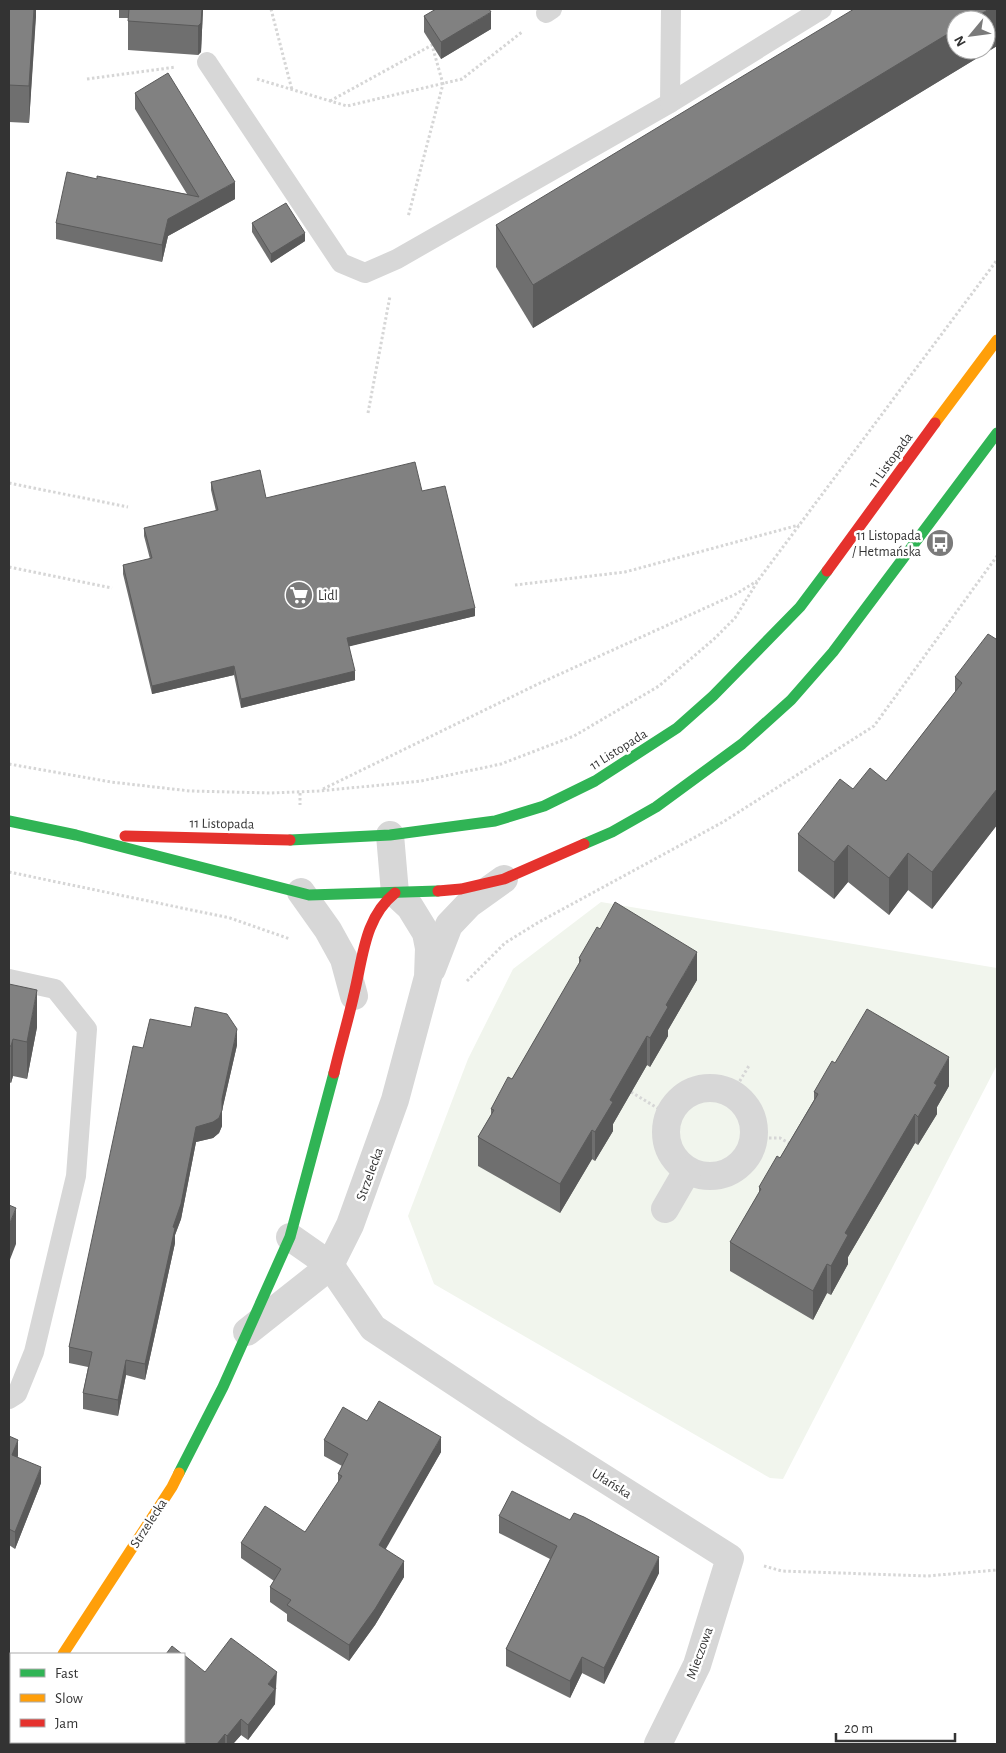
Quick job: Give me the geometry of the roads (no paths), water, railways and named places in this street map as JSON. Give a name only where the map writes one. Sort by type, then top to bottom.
[{"type":"street","name":"11 Listopada","points":[[76,835],[301,840],[390,836],[494,821],[544,806],[595,781],[677,728],[713,696],[800,607],[997,340]]},
{"type":"street","name":"11 Listopada","points":[[9,821],[76,835],[309,895],[461,889],[504,879],[612,832],[656,807],[749,738],[791,700],[833,652],[997,433]]},
{"type":"street","points":[[390,836],[395,893]]},
{"type":"street","name":"Strzelecka","points":[[246,1332],[330,1265],[350,1225],[395,1100],[428,977],[449,926],[469,904],[504,879]]},
{"type":"street","name":"Strzelecka","points":[[301,892],[328,930],[344,959],[354,996]]},
{"type":"street","name":"Strzelecka","points":[[64,1653],[172,1487],[223,1388],[246,1332],[290,1237],[354,996],[368,932],[384,902],[395,893],[410,906],[426,933],[429,948],[428,977]]},
{"type":"street","points":[[718,1088],[732,1094],[749,1110],[754,1129],[754,1138],[747,1156],[741,1164],[725,1174],[706,1176],[687,1171],[680,1165],[669,1149],[666,1140],[669,1115],[675,1104],[682,1097],[700,1089],[718,1088]]},
{"type":"street","points":[[665,1210],[687,1171]]},
{"type":"street","name":"Ułańska","points":[[290,1237],[330,1265],[372,1328],[532,1433],[730,1558]]},
{"type":"street","name":"Mieczowa","points":[[658,1744],[697,1665],[730,1558]]},
{"type":"lane","points":[[670,103],[671,9]]},
{"type":"lane","points":[[207,62],[341,263],[365,273],[397,259],[670,103],[822,9]]},
{"type":"lane","points":[[9,979],[55,989],[87,1029],[76,1176],[34,1352],[17,1394],[9,1399]]},
{"type":"place","name":"11 Listopada / Hetmańska","points":[[940,543]]},
{"type":"place","name":"Lidl","points":[[299,595]]}]
